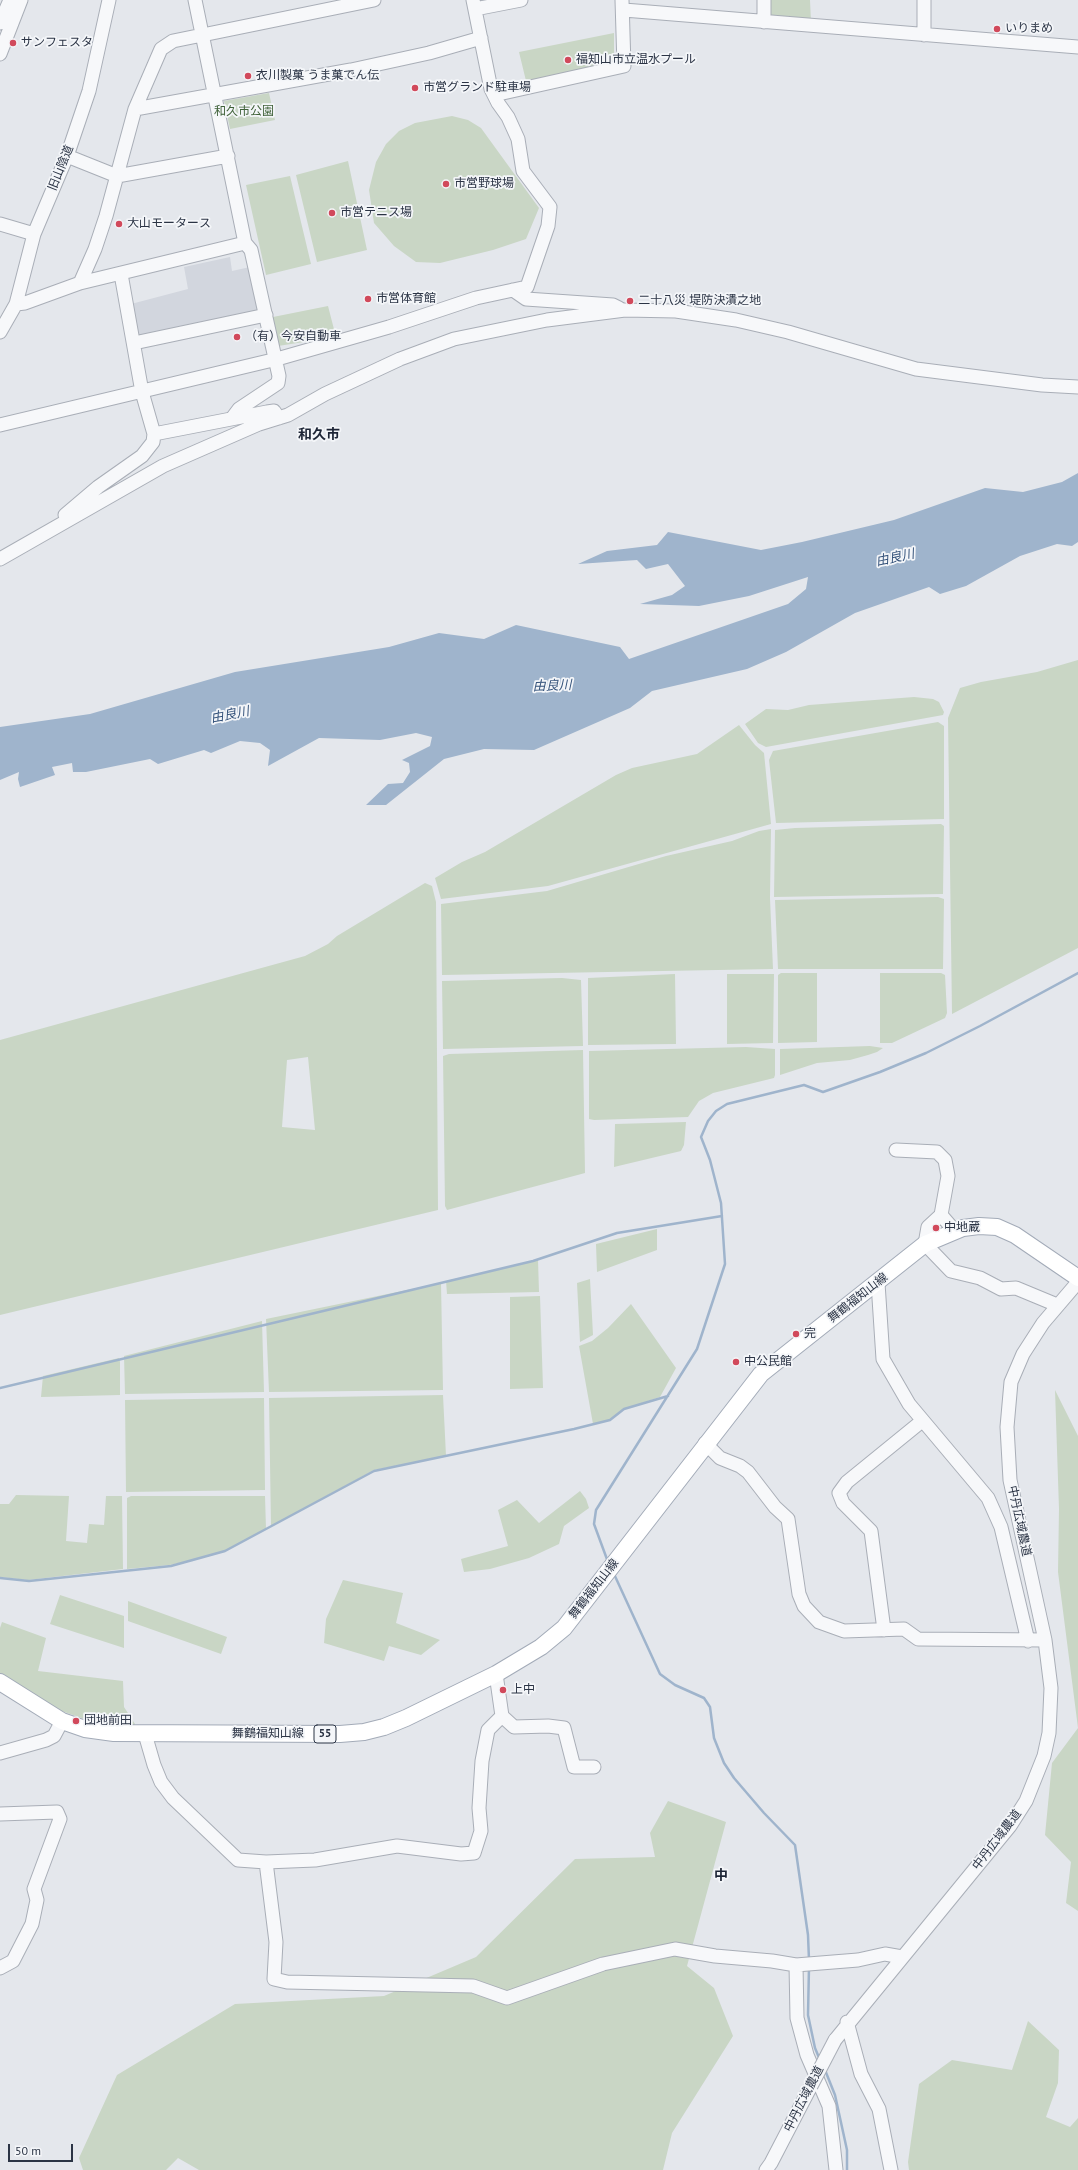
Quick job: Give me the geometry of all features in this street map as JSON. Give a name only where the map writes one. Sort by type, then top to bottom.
[{"type":"main road","name":"舞鶴福知山線","points":[[0,1682],[62,1721],[92,1730],[114,1733],[340,1734],[364,1732],[406,1718],[496,1674],[541,1647],[564,1628],[705,1443],[761,1374],[925,1244],[954,1230],[979,1226],[997,1227],[1015,1235],[1078,1278]]},
{"type":"street","points":[[0,24],[10,0]]},
{"type":"street","points":[[0,54],[20,0]]},
{"type":"street","name":"旧山陰道","points":[[0,332],[16,304],[34,234],[67,156],[89,91],[109,0]]},
{"type":"street","points":[[195,0],[216,95],[245,243],[251,250],[277,359],[278,383],[239,409],[233,417]]},
{"type":"street","points":[[80,283],[98,242],[135,109],[161,49],[173,41],[374,0]]},
{"type":"street","points":[[0,425],[277,359],[390,327],[476,298],[527,287],[548,226],[550,207],[523,171],[518,139],[508,117],[494,95],[474,4],[521,0]]},
{"type":"street","points":[[764,0],[764,22]]},
{"type":"street","points":[[924,0],[924,35]]},
{"type":"street","points":[[494,95],[624,66],[623,5],[764,22],[1078,47]]},
{"type":"street","points":[[135,109],[351,70],[429,53],[481,38]]},
{"type":"street","points":[[67,156],[117,176],[228,156]]},
{"type":"street","points":[[0,224],[34,234]]},
{"type":"street","points":[[16,304],[25,303],[80,283],[245,243]]},
{"type":"street","points":[[47,532],[98,486],[142,456],[153,442],[154,434],[142,392],[121,274]]},
{"type":"street","points":[[513,290],[526,299],[613,305],[624,310]]},
{"type":"street","points":[[0,559],[163,466],[259,424],[288,415],[325,394],[400,359],[454,339],[547,320],[624,310],[676,311],[736,320],[788,332],[916,369],[1042,385],[1078,387]]},
{"type":"street","points":[[134,343],[266,315]]},
{"type":"street","points":[[154,434],[233,417],[274,411],[279,418]]},
{"type":"street","points":[[896,1150],[937,1152],[945,1160],[948,1176],[941,1215],[928,1227],[925,1244],[951,1271],[980,1278],[1001,1289],[1016,1288],[1057,1305]]},
{"type":"street","points":[[941,1215],[954,1230]]},
{"type":"street","points":[[878,1282],[883,1359],[895,1383],[922,1421],[988,1498],[1001,1526],[1028,1640]]},
{"type":"street","name":"中丹広域農道","points":[[766,2170],[835,2040],[847,2022],[1010,1826],[1026,1801],[1036,1779],[1044,1756],[1049,1733],[1051,1688],[1045,1640],[1010,1480],[1007,1427],[1011,1382],[1023,1354],[1057,1305],[1078,1282]]},
{"type":"street","points":[[884,1630],[871,1531],[843,1503],[839,1493],[847,1482],[922,1421]]},
{"type":"street","points":[[705,1443],[720,1458],[740,1466],[748,1472],[775,1507],[788,1519],[799,1594],[804,1606],[819,1622],[844,1631],[904,1629],[918,1639],[1045,1640]]},
{"type":"street","points":[[496,1674],[502,1716],[514,1727],[548,1726],[564,1728],[574,1767],[594,1767]]},
{"type":"street","points":[[145,1734],[154,1765],[161,1782],[177,1802],[238,1860],[266,1862],[315,1860],[397,1846],[462,1854],[474,1853],[481,1831],[479,1808],[482,1761],[488,1730],[502,1716]]},
{"type":"street","points":[[0,1754],[46,1740],[54,1736],[62,1721]]},
{"type":"street","points":[[0,1814],[57,1812],[60,1819],[34,1889],[37,1900],[32,1924],[12,1961],[0,1968]]},
{"type":"street","points":[[266,1862],[276,1942],[274,1979],[287,1982],[473,1986],[507,1998],[603,1964],[675,1949],[715,1956],[772,1961],[796,1965],[858,1960],[885,1954],[902,1956]]},
{"type":"street","points":[[796,1965],[797,2018],[807,2055],[829,2106],[836,2170]]},
{"type":"street","points":[[847,2022],[861,2074],[878,2109],[891,2170]]},
{"type":"shaded area","points":[[230,257],[232,271],[250,267],[263,310],[137,338],[131,304],[188,289],[184,267]]},
{"type":"green space","points":[[767,0],[810,0],[811,22],[767,16]]},
{"type":"green space","name":"福知山市立温水プール","points":[[614,33],[614,67],[527,85],[519,52]]},
{"type":"green space","name":"和久市公園","points":[[269,93],[275,120],[230,129],[224,101]]},
{"type":"green space","name":"市営野球場","points":[[452,116],[468,120],[481,128],[539,208],[526,239],[493,250],[440,263],[416,262],[394,246],[374,223],[369,190],[376,162],[386,144],[399,131],[415,123]]},
{"type":"green space","name":"市営テニス場","points":[[348,161],[367,250],[317,262],[296,175]]},
{"type":"green space","points":[[290,176],[311,264],[266,275],[246,185]]},
{"type":"green space","points":[[328,306],[336,337],[278,346],[272,320],[273,317]]},
{"type":"green space","points":[[1078,660],[1078,948],[952,1014],[948,718],[960,688],[981,682],[1037,672]]},
{"type":"green space","points":[[914,697],[933,699],[939,702],[944,712],[943,715],[766,747],[758,743],[745,724],[766,709],[788,710],[809,705]]},
{"type":"green space","points":[[938,722],[944,726],[944,819],[776,823],[769,760],[773,751]]},
{"type":"green space","points":[[739,725],[755,745],[764,753],[771,824],[548,886],[441,899],[435,878],[462,862],[485,852],[616,775],[632,768],[697,754]]},
{"type":"green space","points":[[941,824],[944,826],[943,894],[774,897],[775,830],[795,828]]},
{"type":"green space","points":[[771,829],[770,898],[773,969],[442,975],[441,904],[547,891],[666,856],[732,841],[759,831]]},
{"type":"green space","points":[[425,883],[432,886],[436,902],[438,1210],[0,1315],[0,1040],[305,956],[328,944],[337,936]],"holes":[[[308,1057],[315,1130],[282,1127],[287,1060]]]},
{"type":"green space","points":[[938,897],[944,899],[943,969],[778,969],[775,900]]},
{"type":"green space","points":[[781,973],[817,973],[817,1042],[778,1043],[778,975]]},
{"type":"green space","points":[[880,973],[941,973],[945,975],[947,1013],[945,1018],[892,1043],[880,1043]]},
{"type":"green space","points":[[675,974],[676,1044],[588,1045],[588,978]]},
{"type":"green space","points":[[727,974],[774,974],[773,1043],[727,1044]]},
{"type":"green space","points":[[562,978],[581,980],[583,1046],[443,1049],[442,981]]},
{"type":"green space","points":[[870,1046],[883,1048],[877,1052],[850,1060],[817,1063],[780,1075],[780,1049]]},
{"type":"green space","points":[[746,1047],[775,1049],[774,1078],[713,1093],[699,1101],[688,1117],[589,1119],[589,1051]]},
{"type":"green space","points":[[583,1050],[585,1173],[447,1210],[445,1206],[443,1056],[449,1054]]},
{"type":"green space","points":[[686,1122],[684,1145],[681,1151],[614,1167],[615,1124]]},
{"type":"green space","points":[[657,1229],[657,1250],[597,1272],[596,1244]]},
{"type":"green space","points":[[538,1260],[539,1292],[447,1294],[446,1281]]},
{"type":"green space","points":[[590,1279],[593,1335],[580,1342],[577,1283]]},
{"type":"green space","points":[[441,1283],[443,1390],[269,1392],[266,1319]]},
{"type":"green space","points":[[540,1296],[543,1388],[510,1389],[510,1297]]},
{"type":"green space","points":[[631,1304],[676,1368],[660,1397],[624,1409],[610,1420],[593,1424],[579,1346],[592,1341],[608,1328]]},
{"type":"green space","points":[[262,1321],[264,1392],[125,1394],[124,1356]]},
{"type":"green space","points":[[119,1358],[120,1395],[41,1397],[43,1376]]},
{"type":"green space","points":[[1055,1390],[1078,1436],[1078,1728],[1058,1572],[1059,1509]]},
{"type":"green space","points":[[443,1395],[446,1456],[374,1470],[271,1526],[269,1398]]},
{"type":"green space","points":[[264,1398],[265,1490],[126,1492],[125,1400]]},
{"type":"green space","points":[[580,1491],[586,1499],[589,1508],[564,1526],[559,1544],[529,1558],[490,1569],[464,1572],[461,1559],[508,1546],[498,1510],[517,1500],[539,1523]]},
{"type":"green space","points":[[16,1495],[69,1496],[66,1541],[87,1543],[89,1524],[104,1525],[106,1496],[122,1496],[123,1569],[28,1580],[0,1577],[0,1504],[9,1504]]},
{"type":"green space","points":[[131,1496],[265,1496],[266,1529],[225,1551],[210,1556],[170,1565],[127,1569],[127,1498]]},
{"type":"green space","points":[[343,1580],[403,1593],[396,1623],[440,1640],[421,1655],[389,1646],[384,1661],[324,1643],[326,1619]]},
{"type":"green space","points":[[60,1595],[124,1616],[124,1648],[50,1624]]},
{"type":"green space","points":[[128,1601],[227,1637],[221,1654],[128,1621]]},
{"type":"green space","points":[[2,1622],[46,1638],[38,1671],[123,1681],[124,1707],[135,1724],[134,1728],[99,1724],[47,1706],[0,1675],[0,1628]]},
{"type":"green space","points":[[1078,1728],[1078,1911],[1066,1903],[1071,1862],[1045,1835],[1052,1763]]},
{"type":"green space","points":[[668,1801],[726,1822],[687,1966],[714,1988],[733,2036],[672,2133],[663,2170],[199,2170],[178,2158],[166,2170],[83,2170],[79,2158],[117,2075],[235,2004],[384,1996],[476,1957],[575,1859],[655,1857],[650,1833]]},
{"type":"green space","points":[[1028,2021],[1059,2050],[1058,2083],[1046,2117],[1070,2127],[1078,2118],[1078,2170],[909,2170],[908,2162],[919,2084],[952,2060],[1012,2070]]},
{"type":"water","name":"由良川","points":[[1078,473],[1078,542],[1072,546],[1057,544],[1020,556],[966,586],[940,594],[929,587],[855,613],[786,652],[747,669],[652,691],[630,708],[534,750],[484,749],[444,759],[386,805],[366,805],[388,784],[403,783],[410,772],[409,763],[402,760],[430,746],[432,737],[416,733],[380,740],[319,738],[268,766],[270,750],[260,743],[240,741],[211,753],[204,750],[158,764],[150,759],[86,772],[73,772],[72,763],[52,767],[55,775],[20,787],[18,779],[19,772],[0,780],[0,727],[90,714],[235,672],[389,647],[439,633],[484,639],[516,625],[620,647],[629,659],[788,604],[806,589],[808,577],[749,596],[699,606],[640,604],[672,595],[685,586],[668,564],[646,569],[637,560],[578,564],[607,551],[657,545],[668,532],[761,550],[802,542],[894,520],[985,488],[1023,492],[1062,482]]},
{"type":"waterway","points":[[608,1562],[594,1524],[596,1510],[697,1349],[725,1264],[721,1203],[710,1160],[701,1137],[708,1121],[716,1111],[727,1104],[804,1085],[823,1092],[880,1072],[926,1053],[980,1026],[1078,973]]},
{"type":"waterway","points":[[0,1388],[533,1261],[617,1233],[722,1216]]},
{"type":"waterway","points":[[0,1578],[29,1581],[171,1566],[225,1551],[374,1471],[610,1420],[624,1409],[668,1396]]},
{"type":"waterway","points":[[614,1574],[660,1674],[675,1685],[704,1698],[710,1707],[714,1738],[724,1763],[734,1778],[764,1813],[795,1845],[808,1935],[809,1960]]},
{"type":"waterway","points":[[809,1967],[808,2015],[815,2048],[820,2060]]},
{"type":"waterway","points":[[825,2070],[835,2095],[847,2150],[847,2170]]},
{"type":"place","name":"いりまめ","points":[[997,29]]},
{"type":"place","name":"サンフェスタ","points":[[13,43]]},
{"type":"place","name":"福知山市立温水プール","points":[[568,60]]},
{"type":"place","name":"衣川製菓 うま菓でん伝","points":[[248,76]]},
{"type":"place","name":"市営グランド駐車場","points":[[415,88]]},
{"type":"place","name":"市営野球場","points":[[446,184]]},
{"type":"place","name":"市営テニス場","points":[[332,213]]},
{"type":"place","name":"大山モータース","points":[[119,224]]},
{"type":"place","name":"市営体育館","points":[[368,299]]},
{"type":"place","name":"二十八災 堤防決潰之地","points":[[630,301]]},
{"type":"place","name":"（有）今安自動車","points":[[237,337]]},
{"type":"place","name":"中地蔵","points":[[936,1228]]},
{"type":"place","name":"完","points":[[796,1334]]},
{"type":"place","name":"中公民館","points":[[736,1362]]},
{"type":"place","name":"上中","points":[[503,1690]]},
{"type":"place","name":"団地前田","points":[[76,1721]]},
{"type":"district","name":"和久市","points":[[319,435]]},
{"type":"district","name":"中","points":[[721,1876]]}]
